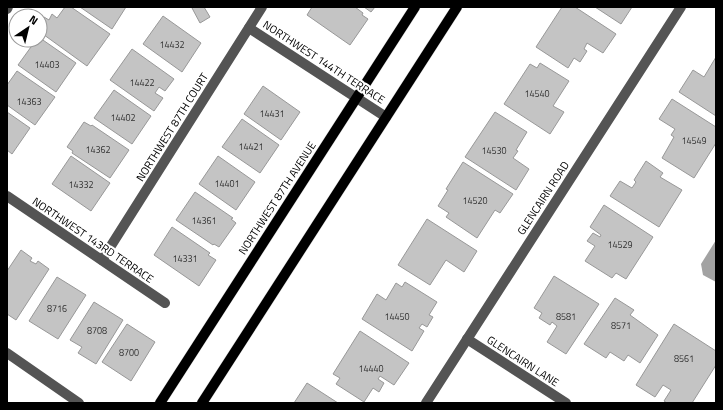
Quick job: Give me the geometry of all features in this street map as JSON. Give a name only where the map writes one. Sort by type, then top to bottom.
[{"type":"main road","name":"NORTHWEST 87TH AVENUE","points":[[160,403],[415,7]]},
{"type":"main road","points":[[202,403],[456,7]]},
{"type":"street","name":"NORTHWEST 87TH COURT","points":[[102,260],[262,7]]},
{"type":"street","name":"GLENCAIRN ROAD","points":[[426,403],[681,7]]},
{"type":"street","name":"NORTHWEST 144TH TERRACE","points":[[249,28],[386,117]]},
{"type":"street","name":"NORTHWEST 143RD TERRACE","points":[[7,196],[165,304]]},
{"type":"street","name":"GLENCAIRN LANE","points":[[467,339],[566,403]]},
{"type":"street","points":[[7,353],[79,403]]},
{"type":"shaded area","points":[[716,240],[716,282],[703,275],[701,264]]},
{"type":"building","points":[[65,7],[71,7],[110,34],[87,66],[48,38],[48,19],[52,14],[57,18]]},
{"type":"building","points":[[80,7],[126,7],[112,29]]},
{"type":"building","points":[[204,7],[210,17],[200,23],[192,8]]},
{"type":"building","points":[[312,7],[355,7],[368,19],[350,45],[307,15]]},
{"type":"building","points":[[364,7],[375,7],[371,12]]},
{"type":"building","points":[[562,7],[575,7],[616,34],[603,53],[587,43],[584,49],[587,51],[580,62],[574,58],[568,68],[536,47]]},
{"type":"building","points":[[595,7],[632,7],[621,24]]},
{"type":"building","points":[[163,16],[201,43],[182,72],[143,44]]},
{"type":"building","points":[[48,44],[76,63],[56,92],[18,65],[30,48],[48,48]]},
{"type":"building","points":[[132,49],[174,79],[165,91],[159,87],[155,93],[163,98],[154,111],[110,80]]},
{"type":"building","points":[[716,57],[716,116],[679,92],[693,70],[704,77]]},
{"type":"building","points":[[540,63],[569,81],[553,106],[564,112],[550,134],[504,104],[530,64],[537,68]]},
{"type":"building","points":[[17,71],[55,97],[35,125],[7,105],[7,85]]},
{"type":"building","points":[[263,86],[300,112],[281,140],[244,114]]},
{"type":"building","points":[[114,90],[151,116],[132,144],[94,118]]},
{"type":"building","points":[[672,99],[716,127],[716,143],[694,178],[662,158],[674,137],[671,135],[675,129],[659,119]]},
{"type":"building","points":[[7,112],[30,128],[12,154],[7,150]]},
{"type":"building","points":[[495,112],[527,132],[513,158],[529,169],[516,190],[465,157]]},
{"type":"building","points":[[242,119],[279,145],[260,173],[222,147]]},
{"type":"building","points":[[84,122],[91,126],[92,125],[129,150],[110,178],[72,153],[73,151],[67,147]]},
{"type":"building","points":[[71,156],[110,183],[91,211],[52,184]]},
{"type":"building","points":[[218,156],[255,182],[236,210],[199,184]]},
{"type":"building","points":[[646,161],[663,173],[660,177],[682,190],[659,227],[610,196],[620,181],[632,188],[636,182],[634,180]]},
{"type":"building","points":[[463,162],[513,194],[500,213],[495,210],[477,238],[446,217],[449,213],[438,206],[448,190],[446,189]]},
{"type":"building","points":[[195,192],[233,218],[231,219],[236,223],[219,247],[214,244],[213,245],[176,220]]},
{"type":"building","points":[[604,205],[653,237],[626,279],[616,273],[612,278],[585,261],[595,246],[587,241],[593,233],[600,237],[601,235],[590,227]]},
{"type":"building","points":[[427,219],[477,251],[464,272],[446,260],[430,285],[398,265]]},
{"type":"building","points":[[172,227],[210,253],[208,255],[216,260],[199,286],[154,255]]},
{"type":"building","points":[[21,250],[32,258],[30,261],[36,264],[38,261],[49,269],[16,320],[7,314],[7,271]]},
{"type":"building","points":[[554,276],[599,304],[566,354],[547,342],[557,326],[552,322],[550,325],[539,318],[542,313],[534,308]]},
{"type":"building","points":[[57,277],[86,295],[58,339],[29,321]]},
{"type":"building","points":[[405,282],[437,302],[429,315],[433,317],[427,327],[422,324],[419,328],[424,331],[412,351],[362,319],[377,294],[386,300],[396,283],[402,287]]},
{"type":"building","points":[[615,298],[634,310],[630,315],[658,335],[640,363],[628,355],[624,361],[610,352],[606,358],[584,344]]},
{"type":"building","points":[[94,302],[123,320],[96,364],[78,353],[82,347],[70,340]]},
{"type":"building","points":[[127,324],[155,342],[131,381],[102,362]]},
{"type":"building","points":[[674,324],[716,351],[716,365],[692,403],[667,403],[664,401],[671,390],[663,385],[655,397],[636,385]]},
{"type":"building","points":[[360,331],[409,363],[394,385],[380,376],[378,379],[384,383],[379,392],[373,388],[364,402],[336,384],[340,378],[333,374]]},
{"type":"building","points":[[307,383],[338,403],[294,403]]}]
